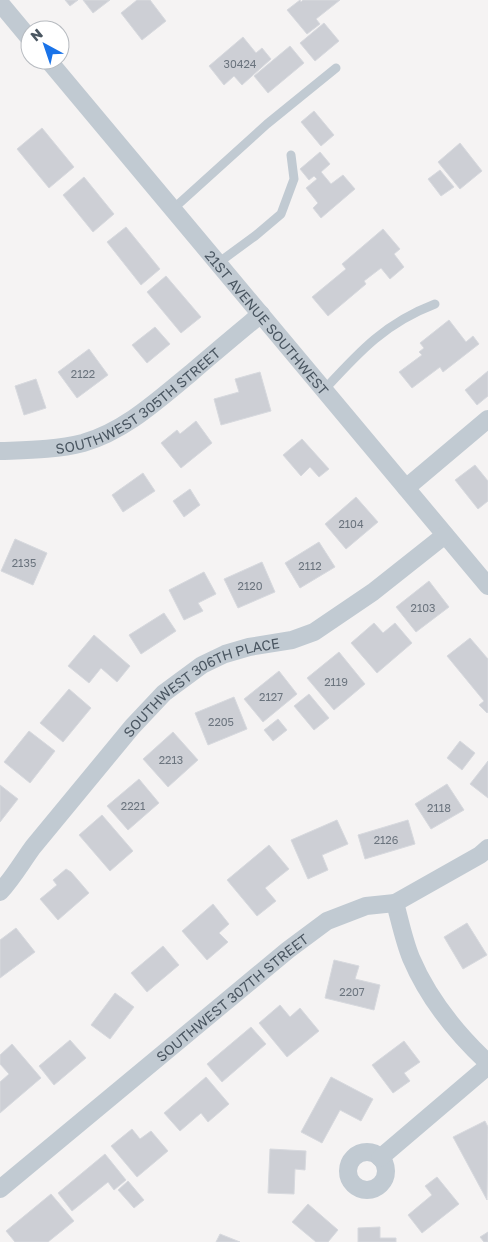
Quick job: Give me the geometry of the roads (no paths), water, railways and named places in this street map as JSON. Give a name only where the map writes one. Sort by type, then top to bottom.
[{"type":"street","points":[[0,3],[20,27]]},
{"type":"street","name":"21ST AVENUE SOUTHWEST","points":[[56,70],[445,535],[487,582]]},
{"type":"street","name":"SOUTHWEST 305TH STREET","points":[[0,451],[59,447],[83,443],[108,433],[130,421],[161,398],[261,314]]},
{"type":"street","points":[[406,488],[488,419]]},
{"type":"street","name":"SOUTHWEST 306TH PLACE","points":[[0,892],[17,873],[33,848],[132,727],[164,693],[202,665],[225,654],[249,647],[292,640],[314,632],[373,592],[445,535]]},
{"type":"street","name":"SOUTHWEST 307TH STREET","points":[[0,1189],[288,950],[327,921],[366,906],[395,903],[480,855],[488,848]]},
{"type":"street","points":[[380,1158],[488,1064],[468,1044],[424,987],[410,956],[395,903]]},
{"type":"lane","points":[[173,209],[267,124],[336,68]]},
{"type":"lane","points":[[218,263],[281,214],[294,180],[291,155]]},
{"type":"lane","points":[[324,390],[376,337],[407,316],[435,304]]}]
